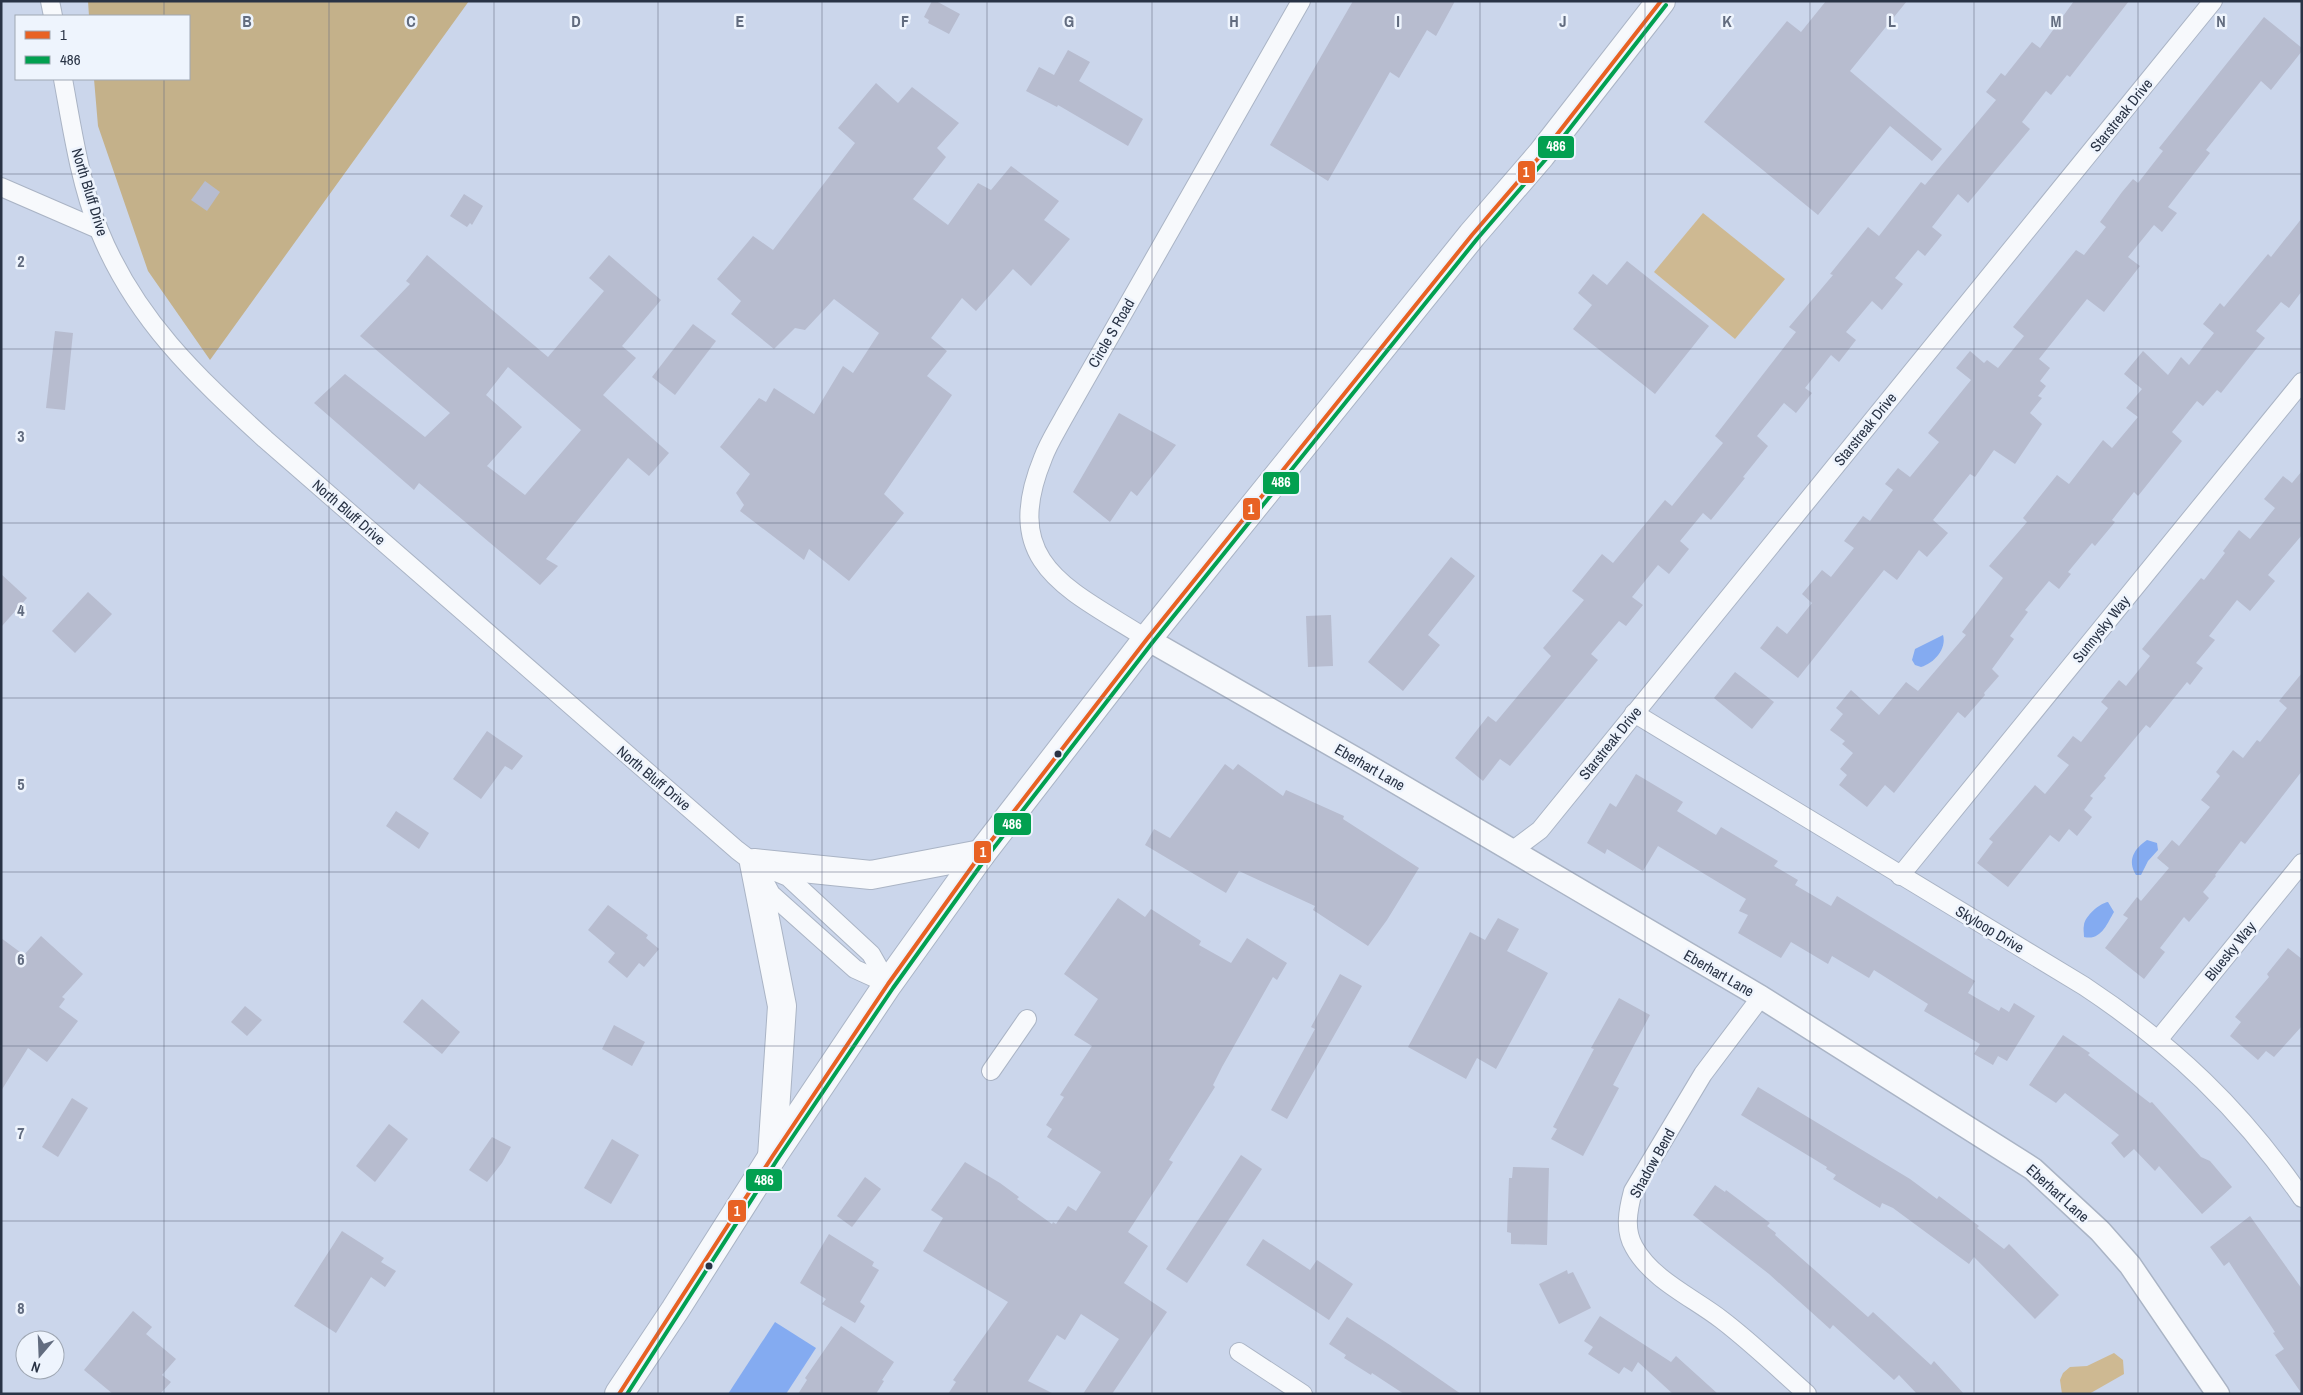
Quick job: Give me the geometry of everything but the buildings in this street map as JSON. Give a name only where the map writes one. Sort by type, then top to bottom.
[{"type":"main road","points":[[619,1394],[772,1157],[888,984],[982,854],[1147,639],[1472,235],[1541,154],[1661,1]]},
{"type":"main road","points":[[772,1157],[782,1006],[754,863],[871,875],[982,854]]},
{"type":"street","points":[[50,1],[53,15]]},
{"type":"street","name":"Circle S Road","points":[[1147,639],[1066,586],[1041,561],[1032,544],[1028,519],[1031,495],[1042,458],[1064,417],[1301,1]]},
{"type":"street","name":"Starstreak Drive","points":[[1512,851],[1540,830],[2213,1]]},
{"type":"street","name":"North Bluff Drive","points":[[63,80],[77,156],[98,229],[126,286],[159,334],[212,390],[605,737],[754,863],[788,877],[871,954],[888,984]]},
{"type":"street","points":[[1,187],[98,229]]},
{"type":"street","name":"Sunnysky Way","points":[[1900,876],[2302,382]]},
{"type":"street","name":"Eberhart Lane","points":[[1147,639],[1761,997],[2017,1158],[2039,1174],[2100,1231],[2130,1265],[2218,1394]]},
{"type":"street","name":"Skyloop Drive","points":[[1634,713],[2084,986],[2120,1010],[2158,1040],[2222,1097],[2253,1131],[2302,1198]]},
{"type":"street","name":"North Bluff Drive","points":[[754,863],[770,894],[855,968],[888,984]]},
{"type":"street","name":"Bluesky Way","points":[[2158,1040],[2302,863]]},
{"type":"street","name":"Shadow Bend","points":[[1761,997],[1703,1074],[1633,1191],[1628,1206],[1627,1228],[1634,1247],[1644,1261],[1660,1276],[1702,1305],[1745,1339],[1806,1394]]},
{"type":"street","points":[[991,1071],[1027,1019]]},
{"type":"street","points":[[1238,1352],[1303,1394]]},
{"type":"shaded area","points":[[88,1],[469,1],[210,360],[148,271],[98,126],[94,80],[190,80],[190,15],[89,15]]},
{"type":"shaded area","points":[[1703,213],[1785,279],[1735,339],[1654,272]]},
{"type":"shaded area","points":[[2114,1353],[2123,1360],[2124,1374],[2089,1394],[2062,1394],[2060,1380],[2063,1373],[2070,1367],[2087,1366]]},
{"type":"water","points":[[1943,635],[1943,645],[1935,659],[1921,667],[1915,665],[1912,660],[1915,649]]},
{"type":"water","points":[[2147,840],[2157,843],[2158,850],[2148,861],[2141,875],[2136,875],[2132,864],[2133,855]]},
{"type":"water","points":[[2108,902],[2114,912],[2103,931],[2090,938],[2084,937],[2084,926],[2087,918],[2097,907]]},
{"type":"water","points":[[775,1322],[816,1348],[786,1394],[728,1394]]},
{"type":"transit line","name":"1","points":[[619,1394],[772,1157],[888,984],[981,854],[1147,639],[1472,235],[1541,155],[1661,1]]},
{"type":"transit line","name":"486","points":[[627,1394],[777,1160],[893,988],[986,858],[1152,643],[1477,239],[1546,159],[1666,5]]}]
